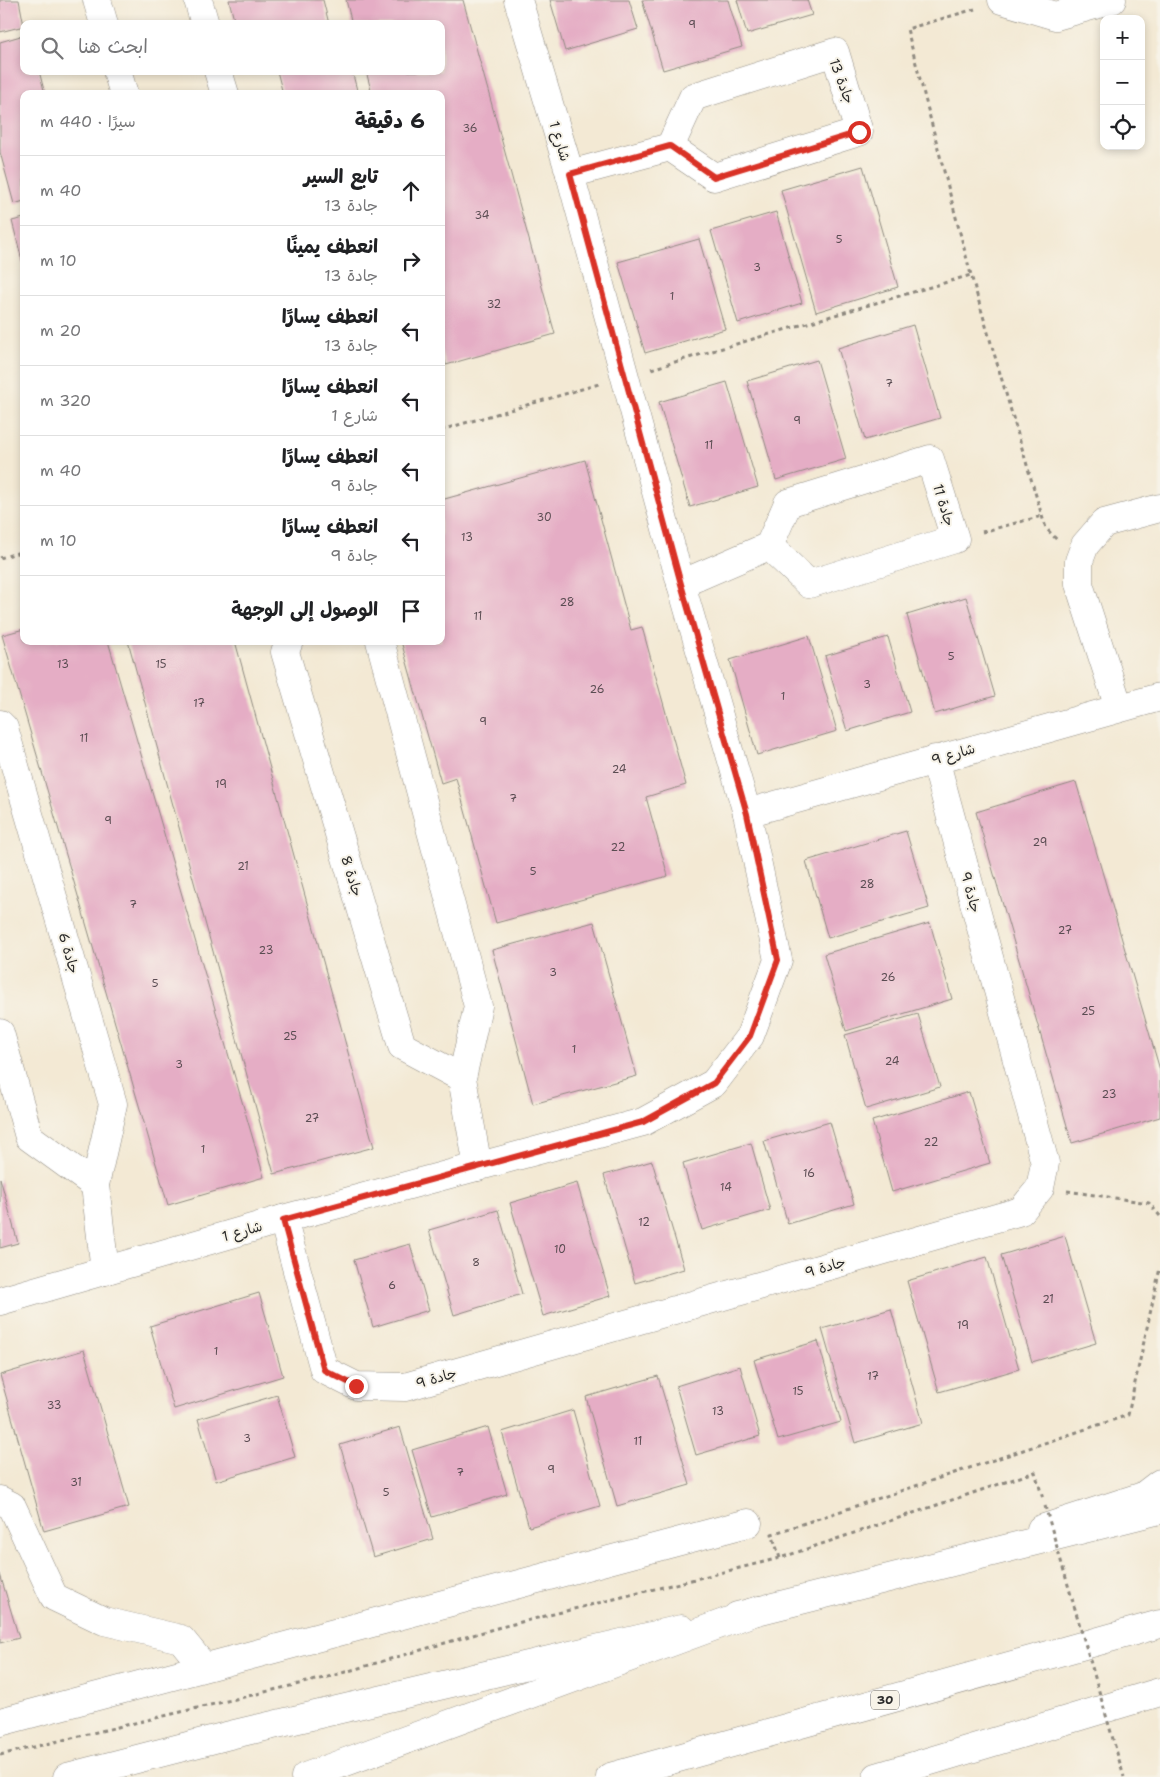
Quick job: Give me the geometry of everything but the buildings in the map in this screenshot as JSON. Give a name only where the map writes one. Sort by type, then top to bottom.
[{"type":"main road","points":[[97,0],[103,20]]},
{"type":"main road","points":[[198,0],[204,20]]},
{"type":"main road","name":"شارع 1","points":[[0,1301],[283,1220],[643,1122],[714,1083],[750,1036],[778,960],[747,814],[681,584],[570,174],[518,0]]},
{"type":"main road","points":[[1002,0],[1056,16],[1112,0]]},
{"type":"main road","name":"جادة 13","points":[[835,52],[859,132],[714,177],[670,146],[693,96],[835,52]]},
{"type":"main road","points":[[118,75],[123,90]]},
{"type":"main road","points":[[219,75],[224,90]]},
{"type":"main road","points":[[570,174],[670,146]]},
{"type":"main road","name":"جادة 11","points":[[930,459],[955,539],[809,584],[769,546],[788,503],[930,459]]},
{"type":"main road","points":[[1119,708],[1079,584],[1079,561],[1085,545],[1104,523],[1160,508]]},
{"type":"main road","points":[[681,584],[769,546]]},
{"type":"main road","name":"جادة 8","points":[[288,645],[285,652],[402,1046],[462,1078]]},
{"type":"main road","points":[[381,645],[478,1006],[462,1078],[478,1167]]},
{"type":"main road","name":"شارع 9","points":[[747,814],[935,759],[1160,697]]},
{"type":"main road","name":"جادة 6","points":[[0,724],[4,728],[113,1104],[95,1185],[104,1271]]},
{"type":"main road","name":"جادة 9","points":[[283,1220],[324,1370],[356,1386],[405,1387],[1021,1211],[1040,1188],[1045,1164],[935,759]]},
{"type":"main road","points":[[0,1033],[29,1137],[95,1185]]},
{"type":"main road","points":[[906,1575],[1143,1496],[1160,1483]]},
{"type":"main road","points":[[0,1500],[12,1506],[54,1597],[104,1620],[181,1639],[204,1668]]},
{"type":"main road","points":[[67,1777],[230,1735],[906,1575],[1160,1510]]},
{"type":"main road","points":[[0,1722],[748,1523]]},
{"type":"main road","points":[[305,1777],[759,1610]]},
{"type":"main road","name":"30","points":[[610,1777],[1160,1624]]},
{"type":"main road","points":[[877,1777],[1160,1692]]},
{"type":"path","points":[[1002,0],[907,29],[971,275],[1042,516],[1046,528],[1079,561]]},
{"type":"path","points":[[445,429],[971,275]]},
{"type":"path","points":[[955,539],[1042,516]]},
{"type":"path","points":[[0,558],[20,552]]},
{"type":"path","points":[[1040,1188],[1149,1202],[1160,1216]]},
{"type":"path","points":[[780,1558],[772,1534],[1128,1415],[1160,1268]]},
{"type":"path","points":[[0,1755],[328,1677],[497,1628],[702,1575],[780,1558],[1035,1472],[1124,1777]]},
{"type":"route","points":[[356,1386],[324,1370],[283,1220],[643,1122],[714,1083],[750,1036],[778,960],[747,814],[681,584],[570,174],[670,146],[714,177],[859,132]]}]
